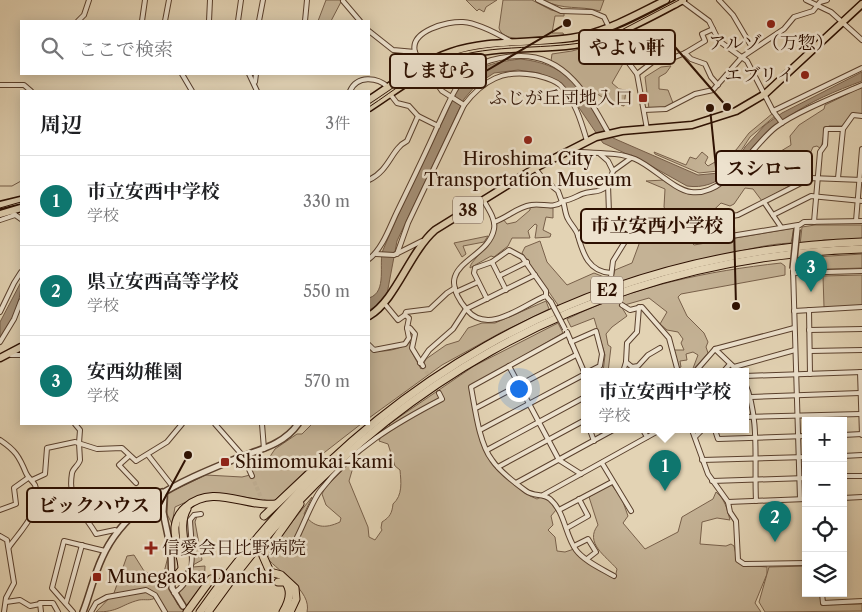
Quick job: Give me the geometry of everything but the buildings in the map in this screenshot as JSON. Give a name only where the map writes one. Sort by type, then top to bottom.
[{"type":"highway","name":"E2","points":[[200,612],[261,532],[286,504],[412,392],[455,364],[536,319],[597,294],[651,276],[745,253],[790,246],[862,242]]},
{"type":"highway","name":"E2","points":[[208,612],[277,523],[353,443],[459,369],[532,329],[600,300],[670,278],[746,261],[790,254],[862,249]]},
{"type":"highway","points":[[172,577],[180,575],[185,566],[186,550],[183,519],[186,510],[191,505],[205,498],[217,497],[266,505],[267,513],[321,463],[353,443]]},
{"type":"highway","points":[[290,612],[296,599],[295,588],[281,575],[270,572],[263,561],[263,554],[301,503],[353,443]]},
{"type":"highway","points":[[172,577],[178,574],[182,568],[176,536],[176,521],[183,510],[191,503],[205,497],[217,496],[247,502],[276,504]]},
{"type":"highway","points":[[185,609],[211,579]]},
{"type":"highway","points":[[278,582],[285,582],[289,588],[289,600],[283,612]]},
{"type":"main road","points":[[370,107],[389,91],[450,52],[468,47],[571,38],[610,28],[666,0]]},
{"type":"main road","points":[[426,67],[471,53],[576,44],[613,35],[682,0]]},
{"type":"main road","name":"38","points":[[370,315],[384,303],[425,239],[435,230],[535,168],[596,137],[709,121],[736,111],[765,94],[862,4]]},
{"type":"main road","points":[[370,100],[389,91]]},
{"type":"main road","points":[[1,204],[20,200]]},
{"type":"main road","points":[[0,214],[13,212],[20,208]]},
{"type":"main road","points":[[0,358],[20,347]]},
{"type":"street","points":[[79,20],[84,15],[89,0]]},
{"type":"street","points":[[142,20],[145,0]]},
{"type":"street","points":[[165,20],[169,0]]},
{"type":"street","points":[[209,20],[210,0]]},
{"type":"street","points":[[238,20],[241,0]]},
{"type":"street","points":[[260,20],[263,0]]},
{"type":"street","points":[[305,20],[307,0]]},
{"type":"street","points":[[538,0],[561,11],[592,12],[604,17],[622,54],[637,74],[647,129]]},
{"type":"street","points":[[682,0],[709,21],[719,41],[742,57],[750,66],[781,123]]},
{"type":"street","points":[[718,0],[733,15],[752,49]]},
{"type":"street","points":[[806,0],[818,5],[844,22],[862,40]]},
{"type":"street","points":[[644,110],[666,109],[695,94],[713,90],[742,57],[752,49],[784,29],[794,17],[813,11],[818,5],[827,0]]},
{"type":"street","points":[[343,2],[359,20]]},
{"type":"street","points":[[463,104],[451,97],[435,83],[415,52],[416,43],[423,32],[431,28],[460,22],[483,28],[511,43]]},
{"type":"street","points":[[637,74],[654,61],[670,59],[685,53],[705,41],[702,34],[713,29]]},
{"type":"street","points":[[370,32],[393,50],[415,52]]},
{"type":"street","points":[[685,53],[690,59],[705,64],[710,77],[718,85]]},
{"type":"street","points":[[370,258],[376,254],[451,97],[466,74],[492,59],[515,56],[542,59],[560,67],[586,92],[609,134]]},
{"type":"street","points":[[773,111],[862,68]]},
{"type":"street","points":[[395,254],[463,104],[477,89],[496,76],[519,73],[546,78],[559,84],[574,106],[587,141]]},
{"type":"street","points":[[182,75],[182,78],[191,90]]},
{"type":"street","points":[[249,75],[256,90]]},
{"type":"street","points":[[254,85],[256,75]]},
{"type":"street","points":[[350,90],[353,85],[364,80],[381,81],[397,103],[409,106],[418,116],[438,126]]},
{"type":"street","points":[[0,85],[24,85],[30,90]]},
{"type":"street","points":[[24,85],[24,90]]},
{"type":"street","points":[[569,150],[632,158],[682,189],[695,192],[721,182],[731,175],[758,143],[781,123],[862,85]]},
{"type":"street","points":[[838,178],[842,129],[853,115],[862,116]]},
{"type":"street","points":[[370,179],[384,170],[400,145],[407,141],[418,116]]},
{"type":"street","points":[[814,222],[820,152],[825,145],[826,129],[842,129]]},
{"type":"street","points":[[856,221],[860,200],[862,149]]},
{"type":"street","points":[[600,154],[608,161],[613,171]]},
{"type":"street","points":[[535,168],[544,180],[558,191],[567,217],[593,269],[611,275],[613,262],[626,243],[610,213],[608,185],[613,171],[632,158]]},
{"type":"street","points":[[861,180],[817,176],[738,215],[709,220],[713,239],[781,227],[798,227],[804,222],[862,221]]},
{"type":"street","points":[[494,222],[525,206],[556,206],[563,201],[575,199],[582,194],[596,193],[608,185]]},
{"type":"street","points":[[773,215],[804,198],[860,200]]},
{"type":"street","points":[[484,201],[494,222],[494,231],[488,240],[458,270],[456,290],[466,310],[478,318],[492,320],[546,296]]},
{"type":"street","points":[[764,202],[781,227]]},
{"type":"street","points":[[1,204],[20,218]]},
{"type":"street","points":[[0,220],[13,212]]},
{"type":"street","points":[[578,236],[588,225],[610,213]]},
{"type":"street","points":[[728,502],[800,499],[793,271],[798,227]]},
{"type":"street","points":[[376,254],[395,254],[425,239]]},
{"type":"street","points":[[487,299],[474,272],[475,268],[492,262],[509,250],[522,257],[546,291],[546,296],[552,302],[582,368]]},
{"type":"street","points":[[492,262],[506,290]]},
{"type":"street","points":[[499,276],[527,262]]},
{"type":"street","points":[[793,271],[862,271]]},
{"type":"street","points":[[0,312],[20,273]]},
{"type":"street","points":[[407,328],[410,328],[415,334],[412,348],[422,364],[428,350],[453,329],[466,310],[535,275]]},
{"type":"street","points":[[384,303],[398,320],[406,312],[430,309],[446,293],[478,282]]},
{"type":"street","points":[[0,342],[12,324],[20,304]]},
{"type":"street","points":[[622,305],[630,310],[639,307],[645,309],[669,338],[677,368]]},
{"type":"street","points":[[624,368],[627,343],[637,332],[639,307]]},
{"type":"street","points":[[794,311],[860,308],[862,314]]},
{"type":"street","points":[[809,310],[810,374]]},
{"type":"street","points":[[370,346],[374,350],[405,344],[409,335],[407,328],[409,318],[405,315]]},
{"type":"street","points":[[698,368],[715,349],[794,328]]},
{"type":"street","points":[[809,330],[862,329]]},
{"type":"street","points":[[571,342],[596,331],[602,354],[600,366],[596,368]]},
{"type":"street","points":[[567,334],[471,387],[480,430],[491,460],[516,483],[535,496],[543,495],[654,433]]},
{"type":"street","points":[[626,362],[632,367],[638,366],[648,355],[660,348]]},
{"type":"street","points":[[715,349],[735,368]]},
{"type":"street","points":[[728,368],[732,365],[795,350]]},
{"type":"street","points":[[810,351],[862,350]]},
{"type":"street","points":[[10,352],[11,355],[20,355]]},
{"type":"street","points":[[476,408],[576,355]]},
{"type":"street","points":[[509,366],[559,460],[581,474]]},
{"type":"street","points":[[749,376],[861,372],[862,435],[847,435]]},
{"type":"street","points":[[480,430],[581,376]]},
{"type":"street","points":[[283,552],[286,554],[293,548],[311,505],[320,490],[351,457],[396,423],[442,399],[439,392]]},
{"type":"street","points":[[749,392],[753,417],[756,501]]},
{"type":"street","points":[[751,397],[860,393]]},
{"type":"street","points":[[487,450],[581,399]]},
{"type":"street","points":[[749,418],[861,411]]},
{"type":"street","points":[[498,467],[581,422]]},
{"type":"street","points":[[76,425],[80,430],[78,443],[80,460],[73,471],[71,496],[83,518],[96,534],[115,530],[118,532]]},
{"type":"street","points":[[0,510],[16,504],[14,488],[30,479],[45,474],[47,448],[66,443],[78,443],[97,449],[122,448],[136,461],[167,442],[181,425]]},
{"type":"street","points":[[216,425],[243,456],[252,476]]},
{"type":"street","points":[[262,425],[264,449]]},
{"type":"street","points":[[84,612],[105,551],[118,532],[146,503],[162,492],[279,442],[297,425]]},
{"type":"street","points":[[591,433],[594,441]]},
{"type":"street","points":[[516,483],[608,433]]},
{"type":"street","points":[[645,433],[647,437]]},
{"type":"street","points":[[693,433],[712,482],[728,502],[730,512],[736,522],[738,560],[744,564],[802,563]]},
{"type":"street","points":[[695,438],[699,433]]},
{"type":"street","points":[[716,433],[718,439],[802,436]]},
{"type":"street","points":[[0,440],[11,447],[30,479],[37,497],[36,509],[9,546]]},
{"type":"street","points":[[148,455],[173,487]]},
{"type":"street","points":[[847,456],[862,455]]},
{"type":"street","points":[[129,456],[118,465],[136,483]]},
{"type":"street","points":[[702,460],[799,457]]},
{"type":"street","points":[[602,462],[612,482],[631,511]]},
{"type":"street","points":[[847,476],[862,476]]},
{"type":"street","points":[[712,482],[799,478]]},
{"type":"street","points":[[558,510],[612,482]]},
{"type":"street","points":[[162,492],[164,497],[163,512],[170,540],[174,594],[185,609]]},
{"type":"street","points":[[543,495],[550,499],[558,510],[574,546],[581,556],[614,576]]},
{"type":"street","points":[[847,498],[862,497]]},
{"type":"street","points":[[567,528],[588,516],[579,499]]},
{"type":"street","points":[[174,594],[181,587],[191,569],[193,556],[190,520],[194,515],[201,514]]},
{"type":"street","points":[[0,536],[6,538],[9,546],[14,583],[4,612]]},
{"type":"street","points":[[574,546],[588,539],[596,552],[587,559]]},
{"type":"street","points":[[73,612],[52,588],[64,541],[105,551]]},
{"type":"street","points":[[66,603],[82,545]]},
{"type":"street","points":[[91,612],[96,604],[107,597],[146,590],[156,595],[165,612]]},
{"type":"street","points":[[53,603],[61,597]]},
{"type":"street","points":[[822,597],[823,603],[862,601]]},
{"type":"street","points":[[6,602],[18,600],[30,606],[44,601],[53,603],[58,612]]},
{"type":"street","points":[[40,604],[41,612]]},
{"type":"shaded area","points":[[326,0],[342,0],[332,20],[318,20]]},
{"type":"shaded area","points":[[466,0],[497,0],[486,7],[484,12],[479,9],[477,11]]},
{"type":"shaded area","points":[[503,0],[532,0],[551,10],[564,13],[564,16],[555,16],[552,33],[563,33],[564,35],[518,39],[502,34],[499,28]]},
{"type":"shaded area","points":[[543,0],[604,0],[600,11],[558,6]]},
{"type":"shaded area","points":[[604,42],[613,42],[619,54],[617,56],[624,62],[612,83],[619,89],[626,90],[624,106],[611,103],[585,89],[561,67],[551,61],[552,54],[572,51]]},
{"type":"shaded area","points":[[520,59],[530,60],[557,70],[579,88],[613,138],[698,175],[719,173],[740,156],[745,147],[765,125],[782,113],[862,72],[862,81],[805,106],[775,126],[719,180],[699,186],[687,186],[646,163],[603,143],[567,90],[559,82],[539,73],[518,70],[494,73],[476,85],[464,99],[397,241],[387,294],[382,303],[370,309],[370,298],[375,295],[380,284],[383,250],[456,93],[476,71],[500,62]]},
{"type":"shaded area","points":[[671,66],[666,73],[659,77],[659,89],[668,90],[673,103],[666,107],[649,109],[645,77],[661,67]]},
{"type":"shaded area","points":[[862,87],[862,115],[853,114],[842,126],[829,126],[825,129],[821,149],[817,146],[813,147],[805,165],[807,176],[762,201],[753,189],[745,188],[734,204],[730,206],[721,203],[699,224],[699,232],[692,243],[694,245],[794,228],[791,243],[754,248],[657,272],[617,284],[560,308],[522,253],[525,247],[540,241],[547,262],[567,285],[594,273],[609,279],[613,277],[615,270],[632,263],[642,236],[652,229],[648,221],[651,217],[662,216],[667,221],[669,217],[664,207],[665,189],[646,181],[664,180],[688,194],[699,194],[730,179],[753,158],[771,157],[791,145],[790,136],[799,125],[824,109],[825,105]]},
{"type":"shaded area","points":[[773,113],[775,116],[750,137],[739,154],[718,171],[699,173],[654,152],[686,165],[690,157],[696,159],[702,152],[708,157],[705,163],[708,166],[736,150],[749,133]]},
{"type":"shaded area","points":[[533,206],[553,208],[553,218],[546,217],[543,230],[551,234],[550,237],[535,238],[537,225],[535,224],[528,231],[530,238],[512,238],[508,246],[494,257],[491,256],[470,268],[471,264],[492,238],[497,222],[503,219],[507,224],[516,222]]},
{"type":"shaded area","points":[[815,225],[862,225],[862,240],[824,240],[800,245],[802,227]]},
{"type":"shaded area","points":[[488,236],[484,242],[463,246],[466,254],[462,257],[454,243]]},
{"type":"shaded area","points":[[862,254],[862,268],[798,270],[799,258]]},
{"type":"shaded area","points":[[781,263],[785,266],[785,275],[681,294],[678,297],[687,316],[704,333],[708,342],[706,347],[708,353],[695,368],[693,368],[698,355],[693,352],[686,354],[687,360],[680,361],[681,367],[679,368],[674,350],[684,350],[681,343],[683,339],[678,332],[667,330],[660,324],[667,312],[649,298],[621,306],[627,316],[606,334],[608,345],[611,347],[608,368],[603,368],[605,355],[594,318],[571,327],[567,319],[618,297],[645,289],[726,270]]},
{"type":"shaded area","points":[[862,275],[862,306],[824,307],[823,276]]},
{"type":"shaded area","points":[[20,284],[20,294],[15,312],[0,339],[0,322]]},
{"type":"shaded area","points":[[546,301],[549,309],[442,365],[370,417],[371,349],[380,351],[391,350],[402,347],[410,342],[411,351],[421,369],[426,359],[446,345],[459,341],[468,328],[482,323],[495,323]]},
{"type":"shaded area","points":[[558,323],[563,333],[471,386],[474,408],[490,460],[530,496],[537,499],[543,496],[549,499],[556,510],[551,516],[553,525],[548,530],[555,537],[557,551],[565,552],[574,549],[615,578],[617,569],[602,554],[595,543],[594,532],[598,525],[589,497],[611,484],[622,499],[628,516],[623,523],[645,549],[678,532],[682,517],[713,499],[716,492],[724,501],[730,520],[717,518],[702,522],[700,544],[726,546],[731,544],[734,546],[737,558],[743,565],[767,567],[767,574],[755,603],[761,612],[307,612],[305,597],[300,589],[267,558],[277,541],[312,497],[304,514],[308,519],[320,526],[329,526],[340,522],[341,518],[326,505],[322,494],[325,488],[352,461],[354,464],[349,481],[368,527],[369,537],[375,540],[382,530],[382,522],[392,510],[401,488],[400,470],[395,466],[388,444],[379,441],[381,436],[391,428],[389,424],[474,366]]},
{"type":"shaded area","points":[[311,425],[360,425],[325,452],[274,501],[228,495],[204,495],[175,507],[172,524],[167,514],[168,493],[206,475],[242,477],[250,475],[253,468],[269,458],[275,449],[297,434],[302,434]]},
{"type":"shaded area","points":[[197,516],[195,522],[202,560],[193,565],[191,524],[192,519]]},
{"type":"shaded area","points":[[170,549],[171,585],[178,605],[182,602],[178,594],[189,580],[193,567],[205,566],[204,587],[185,612],[167,612],[155,598],[139,600],[115,610],[96,612],[114,593],[127,556],[134,555],[144,571],[162,580]]},
{"type":"shaded area","points":[[802,566],[802,597],[820,597],[821,605],[862,604],[862,611],[765,612],[759,602],[769,567]]},
{"type":"waterway","points":[[0,186],[12,186],[20,182]]},
{"type":"tunnel","points":[[611,277],[616,289]]},
{"type":"tunnel","points":[[423,366],[439,393]]},
{"type":"tunnel","points":[[252,476],[271,522]]},
{"type":"tunnel","points":[[277,536],[283,552]]},
{"type":"tram line","points":[[370,106],[420,72],[454,57],[473,52],[589,42],[608,37],[679,0]]},
{"type":"tram line","points":[[0,208],[20,202]]},
{"type":"place","name":"しまむら","points":[[567,23]]},
{"type":"place","name":"アルゾ（万惣）","points":[[771,24]]},
{"type":"place","name":"エブリイ","points":[[805,75]]},
{"type":"place","name":"ふじが丘団地入口","points":[[643,98]]},
{"type":"place","name":"やよい軒","points":[[727,107]]},
{"type":"place","name":"スシロー","points":[[710,108]]},
{"type":"place","name":"Hiroshima City Transportation Museum","points":[[528,140]]},
{"type":"place","name":"安西幼稚園","points":[[811,292]]},
{"type":"place","name":"市立安西小学校","points":[[736,306]]},
{"type":"place","name":"ビックハウス","points":[[188,455]]},
{"type":"place","name":"Shimomukai-kami","points":[[225,462]]},
{"type":"place","name":"市立安西中学校","points":[[665,491]]},
{"type":"place","name":"県立安西高等学校","points":[[775,542]]},
{"type":"place","name":"信愛会日比野病院","points":[[151,548]]},
{"type":"place","name":"Munegaoka Danchi","points":[[97,577]]}]
